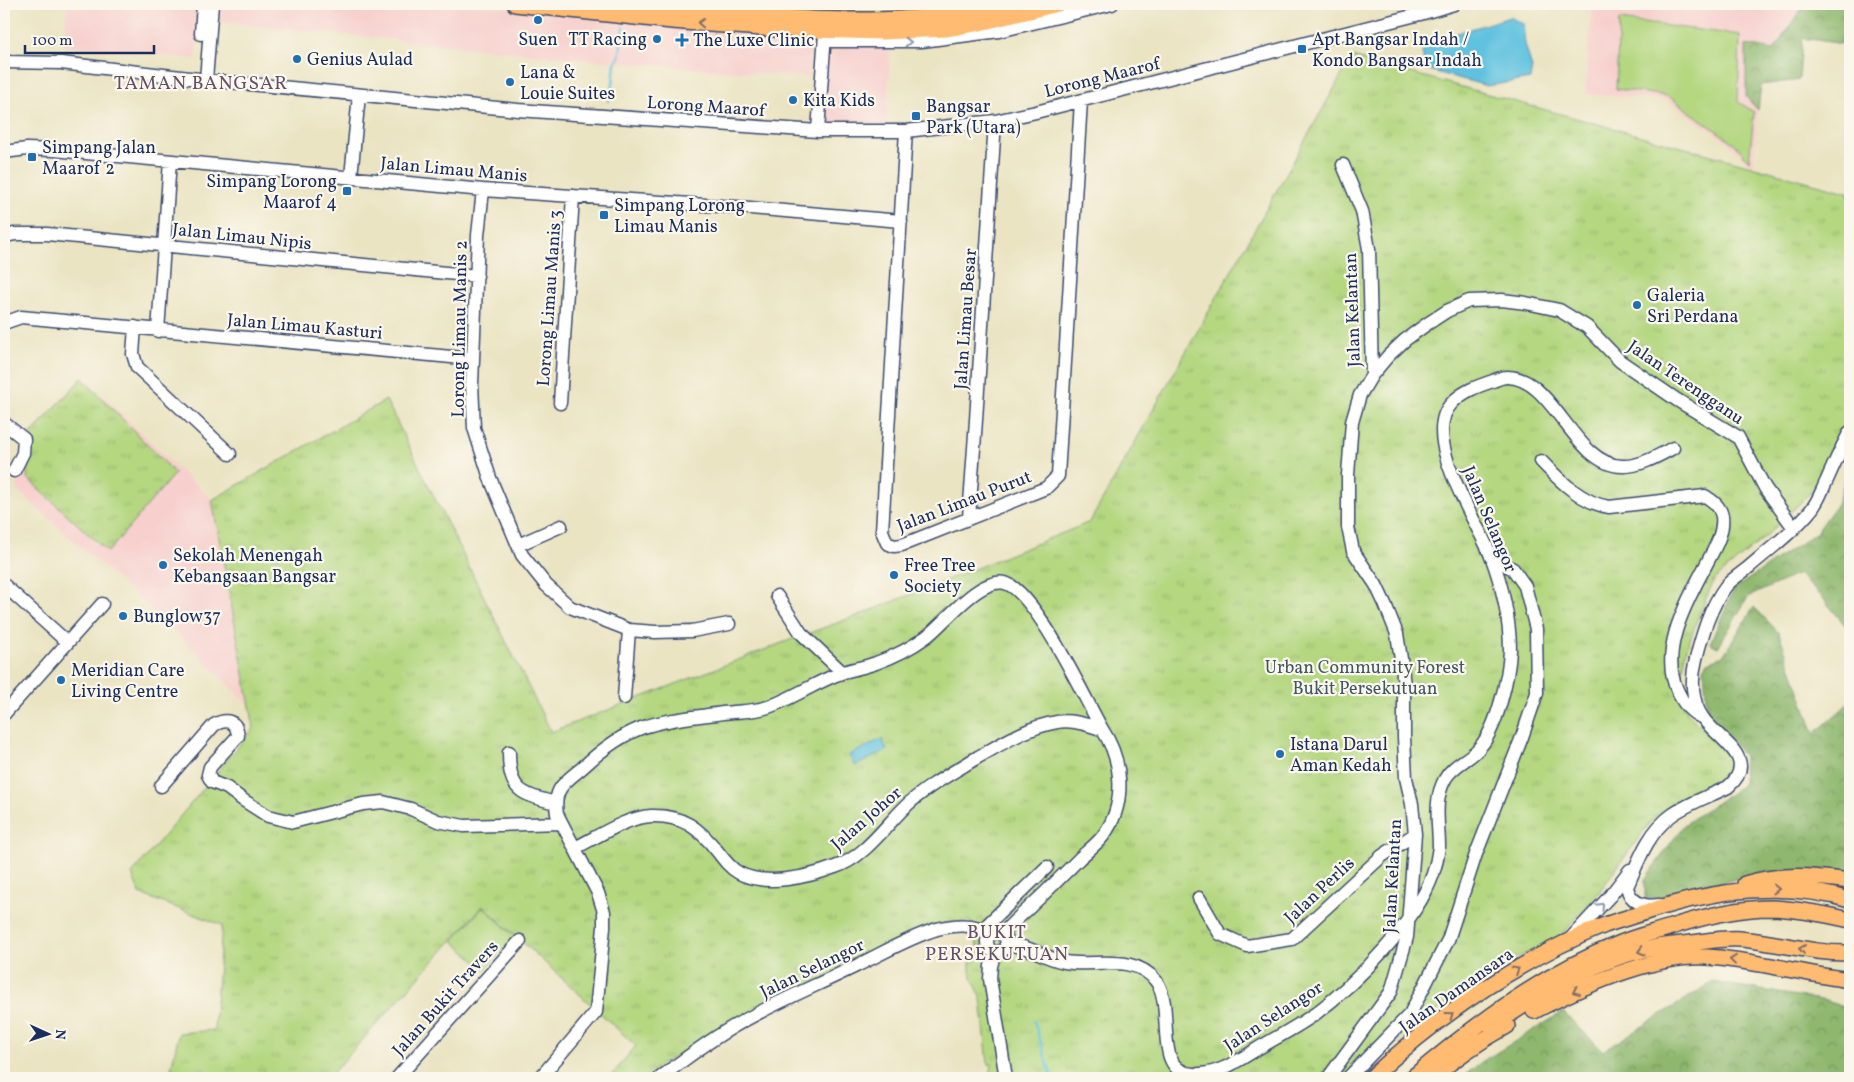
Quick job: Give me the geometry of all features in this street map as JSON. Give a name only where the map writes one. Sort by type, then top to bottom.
[{"type":"main road","points":[[515,4],[673,12]]},
{"type":"main road","points":[[623,4],[673,12],[826,30],[883,32],[946,29],[978,13],[1007,4]]},
{"type":"main road","points":[[978,13],[1058,4]]},
{"type":"main road","points":[[1710,894],[1767,878],[1788,876],[1850,881]]},
{"type":"main road","name":"Jalan Damansara","points":[[1371,1078],[1423,1034],[1491,985],[1568,942],[1607,924],[1710,894],[1755,889],[1788,890],[1835,896],[1850,900]]},
{"type":"main road","points":[[1412,1078],[1514,998],[1558,972],[1621,942],[1691,920],[1744,910],[1770,908],[1794,910],[1850,920]]},
{"type":"main road","points":[[1423,1078],[1463,1046],[1510,1014],[1559,985],[1622,957],[1653,948],[1718,939],[1741,939],[1803,949],[1850,953]]},
{"type":"main road","points":[[1432,1078],[1475,1044],[1530,1012],[1610,976],[1661,961],[1705,957],[1741,961],[1850,980]]},
{"type":"street","points":[[202,80],[203,4]]},
{"type":"street","points":[[203,63],[212,4]]},
{"type":"street","points":[[818,132],[826,30],[922,42],[999,31],[1112,4]]},
{"type":"street","name":"Lorong Maarof","points":[[4,62],[61,64],[202,80],[518,110],[818,132],[906,131],[995,121],[1081,101],[1419,9],[1454,4]]},
{"type":"street","points":[[351,178],[360,95]]},
{"type":"street","name":"Jalan Limau Purut","points":[[906,131],[882,531],[887,544],[894,546],[902,545],[1046,488],[1058,476],[1081,101]]},
{"type":"street","name":"Jalan Limau Besar","points":[[969,518],[995,121]]},
{"type":"street","name":"Jalan Limau Manis","points":[[4,152],[27,149],[54,150],[483,190],[750,208],[901,222]]},
{"type":"street","points":[[158,331],[170,161]]},
{"type":"street","name":"Jalan Kelantan","points":[[1328,1078],[1391,992],[1407,937],[1415,834],[1412,804],[1406,778],[1404,688],[1397,634],[1376,584],[1353,551],[1348,528],[1348,468],[1352,422],[1360,395],[1372,375],[1369,249],[1362,211],[1344,165]]},
{"type":"street","name":"Lorong Limau Manis 2","points":[[483,190],[472,384],[474,428],[490,478],[522,554],[546,585],[570,607],[629,630],[655,632],[692,631],[729,624]]},
{"type":"street","name":"Lorong Limau Manis 3","points":[[560,402],[573,196]]},
{"type":"street","name":"Jalan Limau Nipis","points":[[4,236],[47,234],[477,276]]},
{"type":"street","name":"Jalan Terengganu","points":[[1372,375],[1405,340],[1448,310],[1469,301],[1502,300],[1559,310],[1587,327],[1620,361],[1677,400],[1720,424],[1738,437],[1765,488],[1794,528]]},
{"type":"street","name":"Jalan Limau Kasturi","points":[[4,323],[21,317],[473,359]]},
{"type":"street","points":[[135,327],[133,354],[137,367],[230,454]]},
{"type":"street","name":"Jalan Selangor","points":[[660,1078],[693,1052],[733,1027],[789,998],[936,929],[962,925],[996,939],[1062,961],[1123,964],[1135,966],[1148,972],[1160,988],[1164,998],[1168,1056],[1175,1066],[1186,1074],[1212,1073],[1230,1066],[1314,1015],[1342,991],[1388,946],[1423,896],[1439,850],[1437,808],[1444,780],[1456,765],[1478,750],[1487,738],[1504,694],[1510,651],[1506,612],[1491,557],[1452,474],[1442,439],[1441,425],[1449,405],[1472,387],[1507,376],[1525,381],[1542,392],[1573,434],[1601,460],[1622,466],[1649,461],[1673,448]]},
{"type":"street","points":[[4,423],[24,439],[23,453],[14,470]]},
{"type":"street","name":"Jalan Damansara","points":[[1568,942],[1610,896],[1642,854],[1657,830],[1668,818],[1735,782],[1740,766],[1738,757],[1734,750],[1703,719],[1697,707],[1693,684],[1695,662],[1704,630],[1726,586],[1794,528],[1812,509],[1850,432]]},
{"type":"street","points":[[1541,461],[1570,488],[1602,506],[1610,507],[1705,496],[1719,507],[1722,515],[1721,533],[1689,600],[1672,646],[1671,670],[1676,687],[1682,700],[1694,714],[1703,719]]},
{"type":"street","points":[[518,545],[561,526]]},
{"type":"street","points":[[1348,1078],[1410,1014],[1448,940],[1476,854],[1522,737],[1537,693],[1536,629],[1525,586],[1513,569],[1491,557]]},
{"type":"street","points":[[540,1078],[596,1012],[604,912],[598,893],[561,823],[556,802],[560,787],[589,761],[628,734],[656,724],[768,707],[842,672],[876,663],[909,648],[927,636],[973,594],[988,585],[1004,583],[1014,587],[1043,620],[1111,743],[1118,767],[1119,799],[1113,817],[1103,836],[996,939]]},
{"type":"street","points":[[6,591],[67,642]]},
{"type":"street","points":[[777,596],[800,632],[842,672]]},
{"type":"street","points":[[4,714],[102,604]]},
{"type":"street","points":[[624,698],[629,630]]},
{"type":"street","points":[[161,786],[214,725],[222,721],[231,722],[237,729],[238,736],[210,767],[208,775],[212,782],[227,788],[268,816],[293,822],[350,811],[382,802],[411,809],[438,821],[464,826],[561,823]]},
{"type":"street","name":"Jalan Johor","points":[[575,848],[634,819],[650,816],[670,817],[689,823],[705,836],[728,865],[747,877],[763,880],[805,876],[837,867],[849,861],[869,845],[922,792],[1008,740],[1029,730],[1058,722],[1080,722],[1102,729]]},
{"type":"street","points":[[506,758],[512,782],[521,790],[532,797],[556,802]]},
{"type":"street","name":"Jalan Perlis","points":[[1199,898],[1220,934],[1247,946],[1292,939],[1382,856],[1415,834]]},
{"type":"street","name":"Jalan Damansara","points":[[1642,854],[1627,887],[1628,894],[1633,901],[1645,904],[1655,906],[1672,904]]},
{"type":"street","points":[[1006,1078],[990,979],[996,939],[1047,867]]},
{"type":"street","name":"Jalan Bukit Travers","points":[[398,1078],[520,941]]},
{"type":"street","points":[[1410,1014],[1423,1034]]},
{"type":"shaded area","points":[[7,4],[200,4],[196,59],[64,46],[67,7]]},
{"type":"shaded area","points":[[218,4],[465,4],[812,35],[809,77],[603,61],[217,22]]},
{"type":"shaded area","points":[[1592,4],[1810,4],[1799,12],[1774,50],[1746,45],[1746,97],[1758,110],[1753,168],[1726,141],[1665,100],[1585,94]]},
{"type":"shaded area","points":[[828,45],[890,45],[887,128],[823,129]]},
{"type":"shaded area","name":"Sekolah Menengah Kebangsaan Bangsar","points":[[82,377],[212,500],[250,707],[174,630],[16,489],[28,436]]},
{"type":"green space","points":[[1810,4],[1850,4],[1850,45],[1802,38],[1799,80],[1761,85],[1758,110],[1746,97],[1746,45],[1774,50],[1799,12]]},
{"type":"green space","points":[[1619,20],[1740,35],[1738,102],[1754,112],[1749,161],[1735,144],[1668,96],[1616,89]]},
{"type":"green space","name":"Urban Community Forest Bukit Persekutuan","points":[[1352,57],[1850,193],[1850,415],[1833,446],[1814,489],[1766,536],[1714,580],[1687,648],[1681,680],[1687,713],[1731,758],[1731,770],[1725,780],[1695,792],[1654,817],[1596,896],[1558,939],[1487,971],[1354,1078],[990,1078],[992,1064],[988,1064],[981,998],[970,972],[970,963],[980,956],[970,921],[935,925],[701,1041],[659,1066],[646,1078],[609,1078],[636,1046],[483,906],[328,1078],[169,1078],[179,1033],[214,1030],[222,925],[140,894],[132,874],[254,728],[212,500],[386,400],[551,732],[865,613],[1090,522]]},
{"type":"green space","points":[[82,378],[175,473],[108,552],[27,478],[31,434]]},
{"type":"green space","points":[[1850,464],[1850,631],[1821,596],[1798,574],[1748,597],[1718,647],[1710,643],[1734,589],[1817,532],[1837,504]]},
{"type":"green space","points":[[1754,607],[1779,633],[1814,734],[1850,702],[1850,875],[1760,872],[1669,898],[1645,898],[1645,879],[1684,825],[1743,785],[1744,756],[1707,711],[1704,668],[1708,662],[1723,656]]},
{"type":"green space","points":[[483,907],[515,937],[485,970],[453,941]]},
{"type":"green space","points":[[1713,982],[1827,1001],[1850,1010],[1850,1078],[1461,1078],[1483,1061],[1563,1012],[1603,1051]]},
{"type":"water","points":[[1510,17],[1523,24],[1525,44],[1532,68],[1530,79],[1487,86],[1425,69],[1422,52],[1441,38]]},
{"type":"water","points":[[882,739],[887,750],[855,766],[849,755]]},
{"type":"waterway","points":[[608,101],[612,95],[615,63],[619,58],[624,27]]},
{"type":"waterway","points":[[1034,1021],[1052,1078]]},
{"type":"place","name":"Suen","points":[[538,20]]},
{"type":"place","name":"TT Racing","points":[[657,39]]},
{"type":"place","name":"The Luxe Clinic","points":[[682,40]]},
{"type":"place","name":"Apt Bangsar Indah / Kondo Bangsar Indah","points":[[1302,49]]},
{"type":"place","name":"Genius Aulad","points":[[297,59]]},
{"type":"place","name":"Lana & Louie Suites","points":[[510,82]]},
{"type":"place","name":"Kita Kids","points":[[793,100]]},
{"type":"place","name":"Bangsar Park (Utara)","points":[[916,116]]},
{"type":"place","name":"Simpang Jalan Maarof 2","points":[[32,157]]},
{"type":"place","name":"Simpang Lorong Maarof 4","points":[[347,191]]},
{"type":"place","name":"Simpang Lorong Limau Manis","points":[[604,215]]},
{"type":"place","name":"Galeria Sri Perdana","points":[[1637,305]]},
{"type":"place","name":"Sekolah Menengah Kebangsaan Bangsar","points":[[163,565]]},
{"type":"place","name":"Free Tree Society","points":[[894,575]]},
{"type":"place","name":"Bunglow37","points":[[123,616]]},
{"type":"place","name":"Meridian Care Living Centre","points":[[61,680]]},
{"type":"place","name":"Istana Darul Aman Kedah","points":[[1280,754]]},
{"type":"district","name":"TAMAN BANGSAR","points":[[201,82]]},
{"type":"district","name":"BUKIT PERSEKUTUAN","points":[[997,942]]}]
